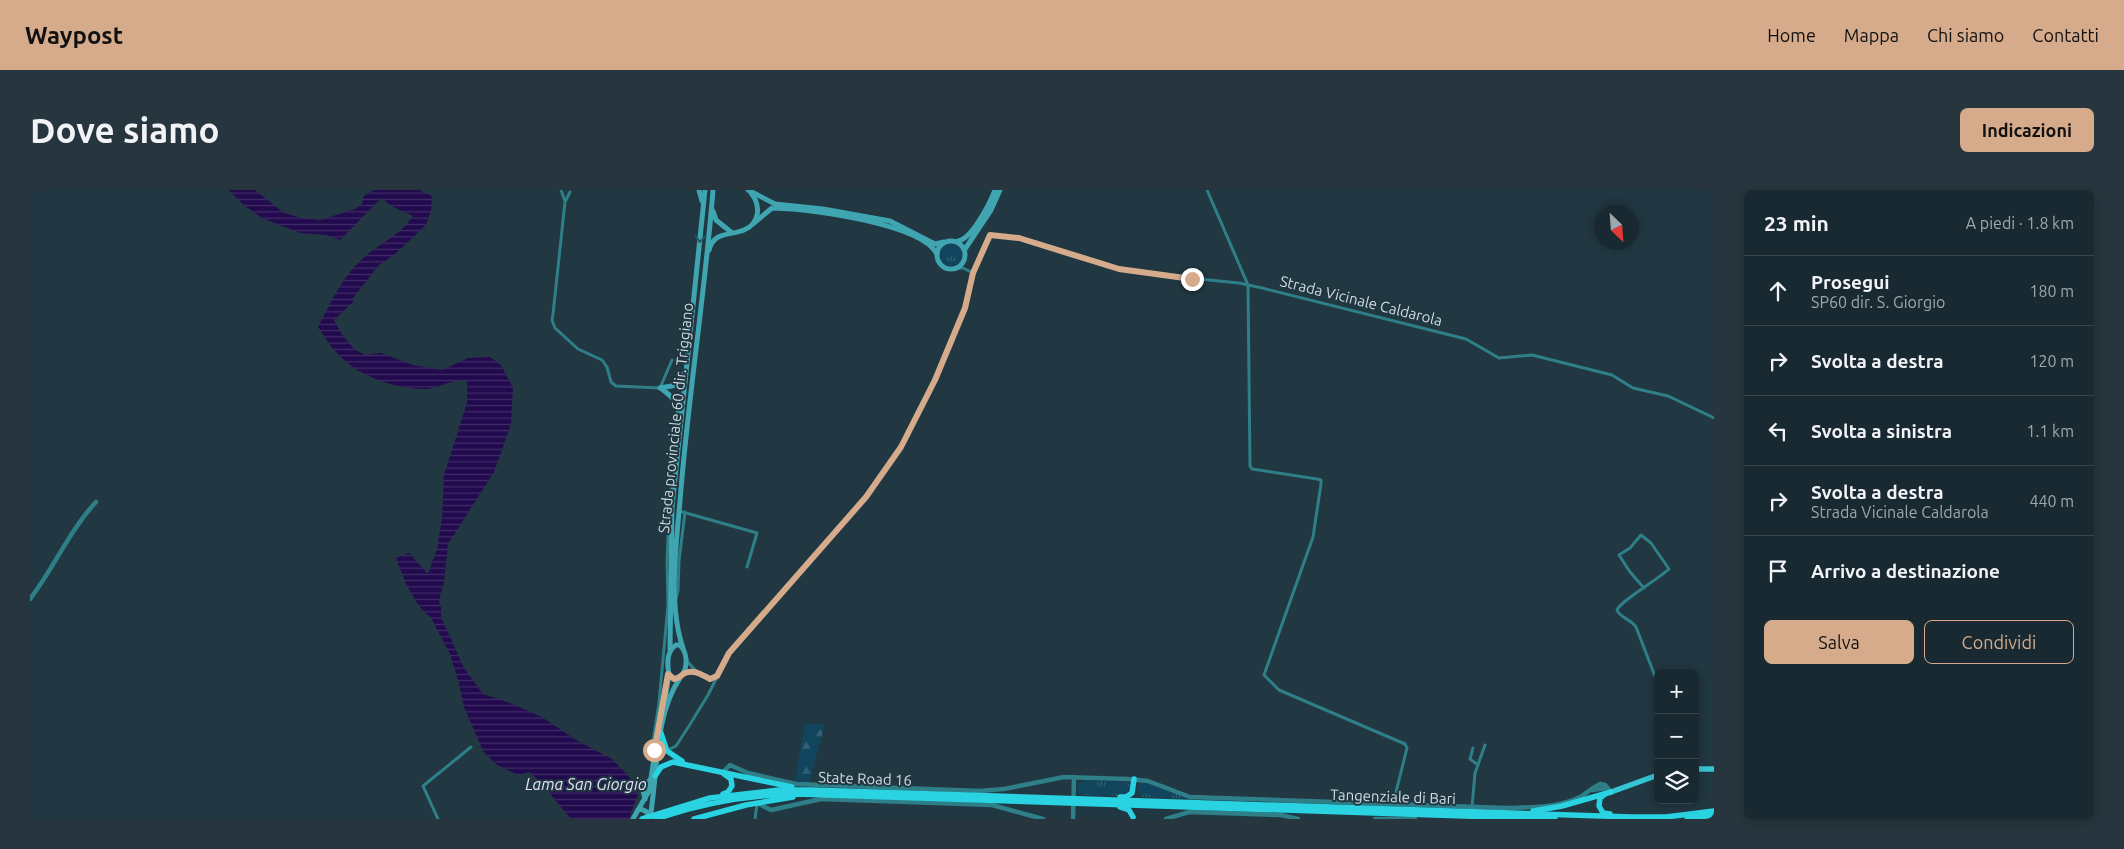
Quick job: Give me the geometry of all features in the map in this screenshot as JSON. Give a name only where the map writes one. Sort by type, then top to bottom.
[{"type":"highway","points":[[661,733],[667,751],[686,764]]},
{"type":"highway","points":[[653,777],[668,762],[686,764],[812,792]]},
{"type":"highway","points":[[710,798],[731,789],[730,779],[722,772]]},
{"type":"highway","points":[[1083,801],[1096,797],[1126,797],[1132,793],[1134,779]]},
{"type":"highway","points":[[1083,801],[1095,807],[1126,808],[1133,818],[1137,811],[1143,808],[1171,809],[1179,804],[1170,799],[1141,798],[1134,788]]},
{"type":"highway","points":[[1515,813],[1562,806],[1609,790]]},
{"type":"highway","points":[[1609,790],[1600,798],[1599,806],[1601,811],[1607,814],[1632,817]]},
{"type":"highway","name":"State Road 16","points":[[663,814],[710,798],[763,791],[1071,801]]},
{"type":"highway","points":[[694,819],[735,808],[812,792]]},
{"type":"highway","name":"State Road 16","points":[[663,814],[703,805],[770,795],[812,792]]},
{"type":"highway","name":"Tangenziale di Bari","points":[[1071,801],[1632,817],[1666,817],[1714,811]]},
{"type":"highway","points":[[720,812],[724,803],[735,808]]},
{"type":"highway","name":"Tangenziale di Bari","points":[[1179,804],[1555,819]]},
{"type":"highway","points":[[642,819],[663,814]]},
{"type":"highway","points":[[656,819],[663,814]]},
{"type":"highway","points":[[1687,819],[1714,815]]},
{"type":"main road","points":[[699,190],[702,197],[703,212]]},
{"type":"main road","points":[[650,819],[654,753],[668,674],[666,660],[670,650],[672,621],[670,543],[705,190]]},
{"type":"main road","name":"Strada provinciale 60 dir. Triggiano","points":[[686,661],[676,620],[675,600],[679,511],[690,388],[713,190]]},
{"type":"main road","points":[[748,190],[754,196],[758,205],[754,223]]},
{"type":"main road","points":[[748,190],[775,204],[842,212],[890,221],[935,244],[948,240],[958,242],[965,249]]},
{"type":"main road","points":[[958,242],[962,241],[974,227],[987,208],[995,190]]},
{"type":"main road","points":[[702,288],[710,244],[717,238],[732,232],[743,231],[772,208],[869,220],[889,225],[932,248],[944,267],[948,269],[958,268],[964,265],[966,245],[991,210],[1000,190]]},
{"type":"main road","points":[[712,199],[716,220],[732,232]]},
{"type":"main road","points":[[937,254],[940,245],[944,242]]},
{"type":"main road","points":[[660,388],[672,387],[680,382],[683,377],[690,343]]},
{"type":"main road","points":[[660,388],[670,394],[679,408],[679,441]]},
{"type":"main road","points":[[670,650],[678,644],[683,648]]},
{"type":"main road","points":[[633,819],[645,799],[653,777],[670,696],[682,676],[686,661]]},
{"type":"main road","points":[[668,674],[674,679],[682,676]]},
{"type":"main road","points":[[1699,769],[1714,769]]},
{"type":"main road","points":[[1609,790],[1654,776]]},
{"type":"main road","points":[[645,799],[641,782],[647,783],[653,777]]},
{"type":"main road","points":[[638,810],[645,810],[650,819]]},
{"type":"street","points":[[565,202],[571,191],[562,190],[565,202],[553,324],[578,349],[602,360],[607,367],[613,385],[660,388],[672,360]]},
{"type":"street","points":[[1208,190],[1248,285],[1250,466],[1252,469],[1321,480],[1313,537],[1264,675],[1279,690],[1405,744],[1406,748],[1393,804]]},
{"type":"street","name":"Strada Vicinale Caldarola","points":[[973,273],[990,235],[1019,238],[1072,256],[1133,272],[1248,285],[1466,339],[1498,358],[1532,355],[1612,375],[1633,388],[1668,396],[1714,418]]},
{"type":"street","points":[[667,751],[673,748],[685,733],[729,653],[866,497],[901,447],[935,380],[965,308],[973,273],[964,265]]},
{"type":"street","points":[[654,753],[653,741],[666,660],[670,492],[675,479]]},
{"type":"street","points":[[30,599],[44,580],[82,518],[96,502]]},
{"type":"street","points":[[679,511],[757,533],[747,567]]},
{"type":"street","points":[[675,600],[678,591],[679,561],[685,512]]},
{"type":"street","points":[[1644,588],[1630,572],[1620,555],[1630,548],[1641,535],[1651,543],[1669,569],[1644,588],[1620,604],[1617,610],[1618,613],[1632,621],[1636,626],[1654,673]]},
{"type":"street","points":[[686,661],[696,672],[710,679],[712,686]]},
{"type":"street","points":[[682,676],[696,672]]},
{"type":"street","points":[[710,679],[717,676]]},
{"type":"street","points":[[1472,807],[1478,765],[1485,745]]},
{"type":"street","points":[[438,819],[422,786],[471,747]]},
{"type":"street","points":[[1473,748],[1470,759],[1478,765]]},
{"type":"street","points":[[722,772],[730,765],[748,773],[796,784],[980,791],[1004,789],[1054,778],[1134,779],[1148,781],[1190,797],[1507,808],[1551,805],[1576,798],[1600,784],[1605,785],[1609,790]]},
{"type":"street","points":[[1073,819],[1074,777]]},
{"type":"street","points":[[755,819],[757,803],[771,810],[821,799],[992,805],[1043,819]]},
{"type":"street","points":[[1169,819],[1189,812],[1281,815],[1298,819]]},
{"type":"street","points":[[1374,819],[1415,819]]},
{"type":"green space","points":[[951,244],[959,247],[962,255],[959,263],[951,266],[943,263],[940,255],[943,247]]},
{"type":"green space","points":[[805,724],[825,724],[809,783],[795,781]]},
{"type":"green space","points":[[1084,780],[1126,782],[1130,784],[1131,791],[1125,796],[1077,795],[1078,784]]},
{"type":"green space","points":[[1146,782],[1184,797],[1256,802],[1143,797],[1139,795],[1137,790],[1140,783]]},
{"type":"water","name":"Lama San Giorgio","points":[[228,190],[255,190],[284,213],[320,220],[355,209],[362,204],[364,196],[373,190],[419,190],[432,196],[431,211],[426,225],[394,255],[379,265],[353,298],[353,302],[334,320],[341,333],[354,349],[365,355],[381,353],[413,365],[442,370],[468,358],[490,357],[501,365],[513,388],[511,424],[494,472],[448,544],[444,582],[439,601],[441,617],[464,668],[483,694],[542,717],[576,740],[612,759],[630,778],[638,794],[629,819],[571,819],[530,772],[518,775],[497,765],[483,751],[464,707],[450,654],[431,618],[419,606],[406,584],[396,558],[409,553],[428,574],[437,549],[442,518],[444,475],[467,403],[467,381],[456,381],[426,389],[401,387],[377,380],[354,368],[336,352],[318,327],[336,292],[353,268],[366,255],[395,235],[413,216],[393,207],[381,198],[340,240],[326,235],[300,233],[262,218],[245,206]]},
{"type":"route","points":[[654,750],[654,753],[668,674],[674,679],[680,678],[683,674],[689,672],[696,672],[710,679],[717,676],[729,653],[737,643],[866,497],[901,447],[935,380],[965,308],[973,273],[990,235],[1019,238],[1119,269],[1192,279]]}]
